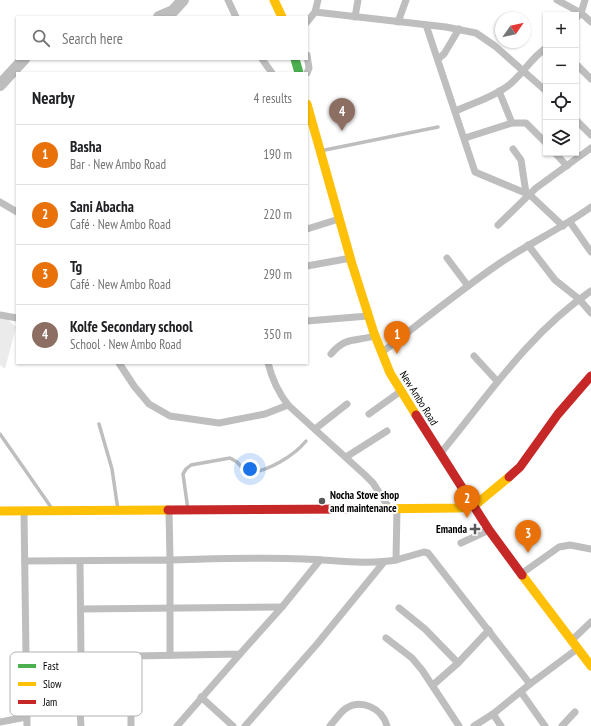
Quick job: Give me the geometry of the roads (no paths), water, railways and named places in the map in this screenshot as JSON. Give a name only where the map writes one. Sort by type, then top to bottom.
[{"type":"main road","points":[[274,0],[282,16]]},
{"type":"main road","points":[[295,60],[299,72]]},
{"type":"main road","name":"New Ambo Road","points":[[308,108],[319,152],[374,336],[400,391],[488,530],[591,666]]},
{"type":"main road","points":[[0,511],[393,509],[459,508],[474,506],[520,466],[558,414],[591,376]]},
{"type":"street","points":[[228,0],[236,16]]},
{"type":"street","points":[[308,21],[315,12],[318,0]]},
{"type":"street","points":[[355,17],[358,0]]},
{"type":"street","points":[[398,22],[406,0]]},
{"type":"street","points":[[557,0],[574,12]]},
{"type":"street","points":[[579,13],[585,0]]},
{"type":"street","points":[[315,12],[459,29],[476,33],[486,39],[543,88]]},
{"type":"street","points":[[579,16],[591,22]]},
{"type":"street","points":[[426,25],[456,111],[475,172],[528,194],[567,224],[591,252]]},
{"type":"street","points":[[438,59],[444,54],[459,29]]},
{"type":"street","points":[[456,111],[499,91],[509,84],[537,54],[543,50]]},
{"type":"street","points":[[263,60],[271,72]]},
{"type":"street","points":[[307,72],[309,68],[308,60]]},
{"type":"street","points":[[579,67],[591,79]]},
{"type":"street","points":[[499,91],[512,123]]},
{"type":"street","points":[[465,138],[512,123],[526,123],[543,140]]},
{"type":"street","points":[[579,123],[591,135]]},
{"type":"street","points":[[498,225],[528,194],[591,148]]},
{"type":"street","points":[[513,149],[521,160],[528,194]]},
{"type":"street","points":[[558,156],[567,166]]},
{"type":"street","points":[[0,202],[16,211]]},
{"type":"street","points":[[381,353],[468,286],[528,245],[567,224],[591,207]]},
{"type":"street","points":[[308,229],[339,219]]},
{"type":"street","points":[[528,245],[555,280],[579,299],[591,313]]},
{"type":"street","points":[[308,266],[351,258]]},
{"type":"street","points":[[447,258],[468,286]]},
{"type":"street","points":[[440,454],[497,380],[528,345],[579,299],[591,291]]},
{"type":"street","points":[[0,316],[16,318]]},
{"type":"street","points":[[308,321],[368,316]]},
{"type":"street","points":[[331,354],[338,346],[346,341],[374,336]]},
{"type":"street","points":[[474,356],[497,380]]},
{"type":"street","points":[[120,364],[134,386],[149,404],[170,416],[219,423],[265,414],[288,405]]},
{"type":"street","points":[[268,364],[280,395],[288,405],[346,457],[373,484],[393,509],[396,560]]},
{"type":"street","points":[[369,414],[400,391]]},
{"type":"street","points":[[315,429],[347,404]]},
{"type":"street","points":[[346,457],[387,431]]},
{"type":"street","points":[[169,511],[170,655]]},
{"type":"street","points":[[24,512],[26,652]]},
{"type":"street","points":[[461,543],[488,530]]},
{"type":"street","points":[[521,574],[559,547],[570,545],[591,549]]},
{"type":"street","points":[[25,561],[80,562],[244,558],[384,562],[424,552],[428,553],[530,684]]},
{"type":"street","points":[[177,726],[282,607],[320,560]]},
{"type":"street","points":[[80,562],[81,652]]},
{"type":"street","points":[[245,726],[317,644],[384,562]]},
{"type":"street","points":[[81,609],[282,607]]},
{"type":"street","points":[[399,608],[424,629],[458,663]]},
{"type":"street","points":[[571,641],[591,622]]},
{"type":"street","points":[[433,685],[458,663],[489,630]]},
{"type":"street","points":[[386,638],[412,658],[433,685],[459,726]]},
{"type":"street","points":[[474,726],[493,714],[577,649]]},
{"type":"street","points":[[142,656],[240,654]]},
{"type":"street","points":[[521,692],[545,726]]},
{"type":"street","points":[[201,698],[233,726]]},
{"type":"street","points":[[330,726],[347,708],[362,704],[377,710],[387,726]]},
{"type":"street","points":[[562,726],[575,712]]},
{"type":"street","points":[[493,714],[501,726]]},
{"type":"street","points":[[0,722],[26,716],[27,726]]},
{"type":"street","points":[[80,716],[81,726]]},
{"type":"lane","points":[[319,152],[438,127]]},
{"type":"lane","points":[[100,424],[112,469],[118,511]]},
{"type":"lane","points":[[0,434],[54,510]]},
{"type":"lane","points":[[188,510],[183,474],[186,469],[192,465],[230,458],[237,462],[246,473],[253,473],[283,461],[298,451],[306,441]]},
{"type":"waterway","points":[[161,16],[173,11],[183,0]]},
{"type":"waterway","points":[[0,85],[23,60]]},
{"type":"place","name":"Kolfe Secondary school","points":[[342,131]]},
{"type":"place","name":"Basha","points":[[397,354]]},
{"type":"place","name":"Nocha Stove shop and maintenance","points":[[322,501]]},
{"type":"place","name":"Sani Abacha","points":[[467,518]]},
{"type":"place","name":"Emanda","points":[[475,529]]},
{"type":"place","name":"Tg","points":[[528,553]]}]
